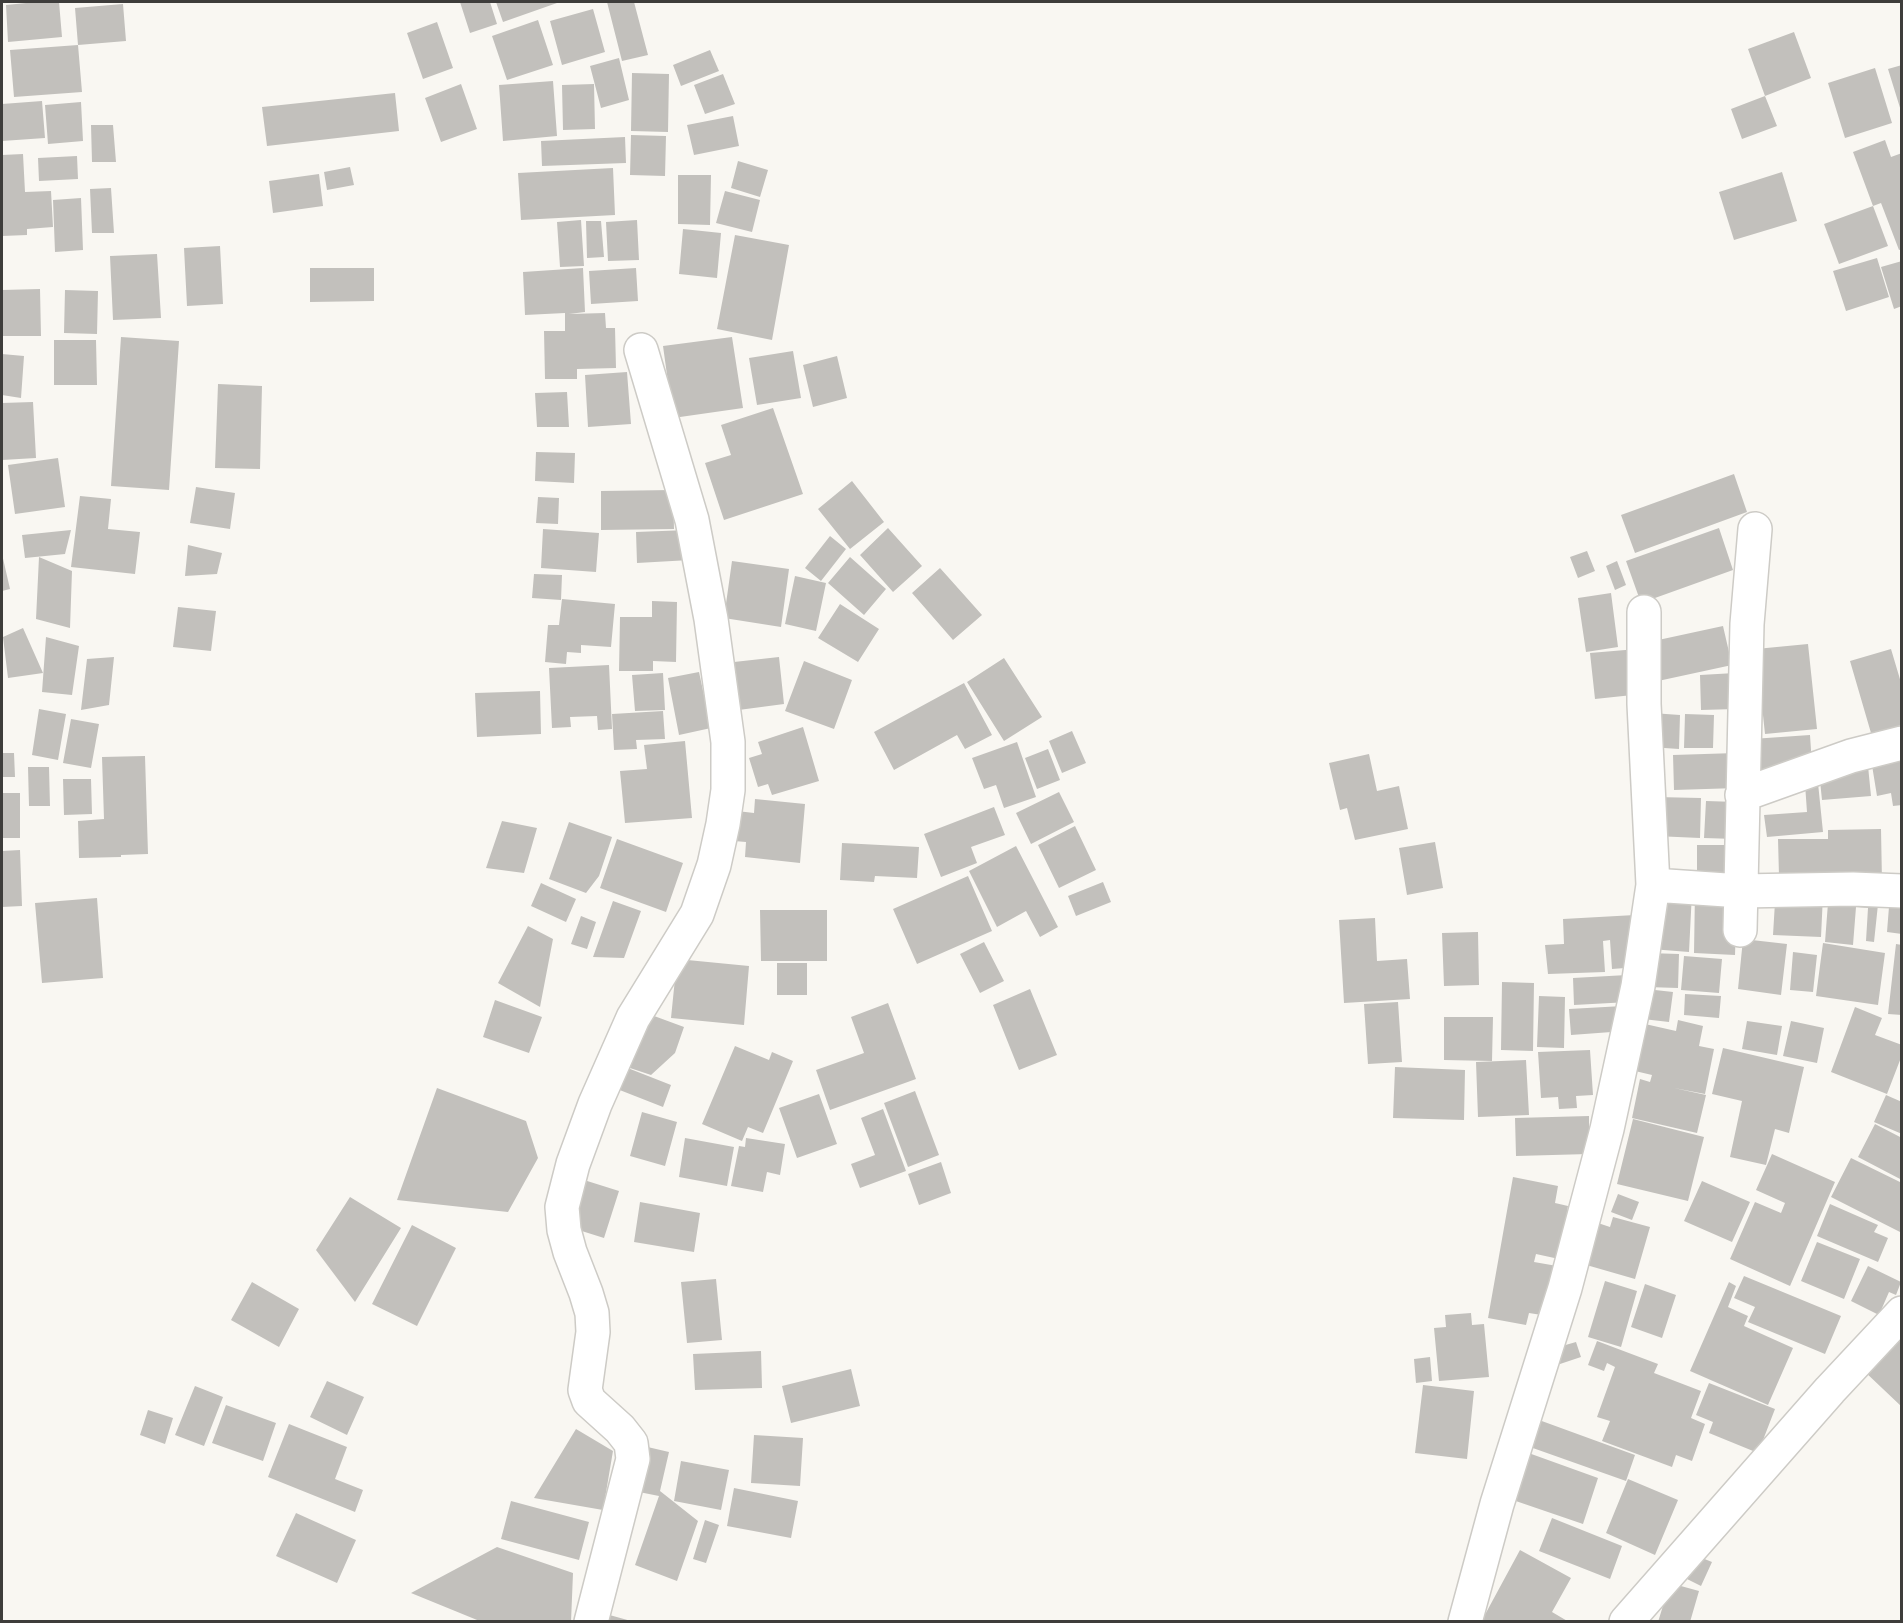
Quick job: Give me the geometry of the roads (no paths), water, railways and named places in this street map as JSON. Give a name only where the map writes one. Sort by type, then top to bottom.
[{"type":"street","points":[[591,1622],[633,1459],[631,1443],[620,1429],[589,1401],[585,1390],[593,1332],[592,1313],[570,1252],[564,1230],[562,1207],[573,1164],[595,1104],[633,1018],[697,914],[714,865],[728,790],[728,742],[711,619],[692,520],[641,350]]},
{"type":"street","points":[[1740,930],[1747,624],[1755,529]]},
{"type":"street","points":[[1465,1622],[1497,1504],[1561,1299],[1606,1129],[1638,986],[1653,885],[1644,704],[1644,612]]},
{"type":"street","points":[[1742,795],[1851,756],[1902,743]]},
{"type":"street","points":[[1653,885],[1741,891],[1853,889],[1902,891]]},
{"type":"street","points":[[1626,1622],[1830,1390],[1902,1313]]}]
